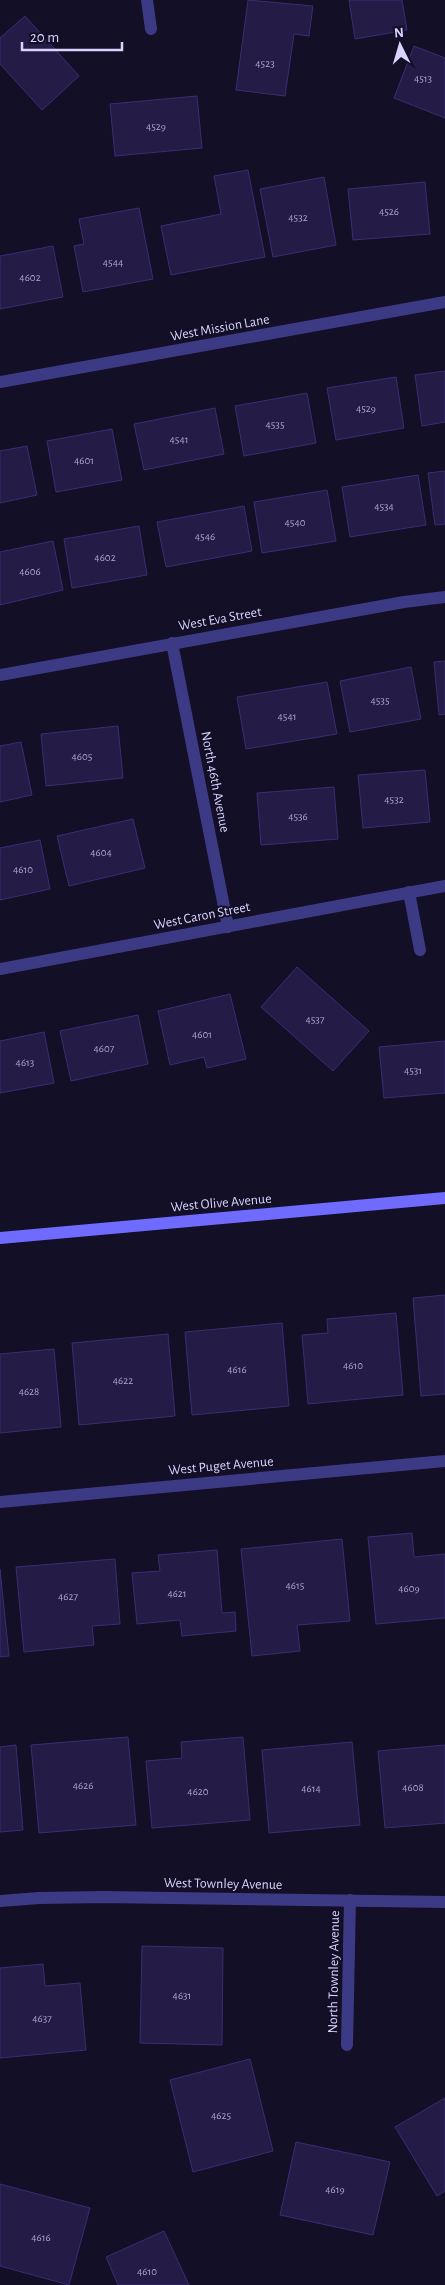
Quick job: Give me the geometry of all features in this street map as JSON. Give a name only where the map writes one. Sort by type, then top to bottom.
[{"type":"main road","name":"West Olive Avenue","points":[[0,1238],[445,1198]]},
{"type":"street","points":[[147,0],[151,29]]},
{"type":"street","name":"West Mission Lane","points":[[0,382],[445,302]]},
{"type":"street","name":"West Eva Street","points":[[0,675],[172,643],[445,597]]},
{"type":"street","name":"North 46th Avenue","points":[[172,643],[228,927]]},
{"type":"street","name":"West Caron Street","points":[[0,969],[445,886]]},
{"type":"street","points":[[409,892],[420,950]]},
{"type":"street","name":"West Puget Avenue","points":[[0,1502],[445,1461]]},
{"type":"street","name":"West Townley Avenue","points":[[0,1901],[94,1897],[445,1902]]},
{"type":"street","name":"North Townley Avenue","points":[[347,2045],[350,1900]]},
{"type":"building","points":[[248,0],[313,6],[309,36],[294,34],[285,96],[236,90]]},
{"type":"building","points":[[349,0],[402,0],[407,30],[355,39]]},
{"type":"building","points":[[25,16],[79,76],[42,110],[0,64],[0,38]]},
{"type":"building","points":[[414,46],[445,58],[445,118],[394,98]]},
{"type":"building","points":[[197,96],[202,148],[115,156],[110,104]]},
{"type":"building","points":[[248,170],[265,257],[171,275],[161,226],[221,214],[214,176]]},
{"type":"building","points":[[324,177],[336,245],[273,257],[260,189]]},
{"type":"building","points":[[425,182],[430,234],[353,240],[348,189]]},
{"type":"building","points":[[139,208],[153,279],[83,292],[74,246],[84,244],[79,219]]},
{"type":"building","points":[[53,246],[63,297],[0,309],[0,256]]},
{"type":"building","points":[[445,371],[445,422],[422,426],[415,375]]},
{"type":"building","points":[[396,377],[404,428],[336,440],[327,388]]},
{"type":"building","points":[[307,393],[316,443],[244,456],[235,406]]},
{"type":"building","points":[[215,408],[224,454],[144,470],[134,424]]},
{"type":"building","points":[[112,429],[122,480],[56,492],[47,441]]},
{"type":"building","points":[[27,446],[37,495],[0,503],[0,451]]},
{"type":"building","points":[[445,471],[445,524],[435,525],[428,473]]},
{"type":"building","points":[[418,475],[426,525],[350,537],[342,487]]},
{"type":"building","points":[[327,490],[336,541],[262,553],[254,502]]},
{"type":"building","points":[[244,506],[252,551],[166,567],[157,522]]},
{"type":"building","points":[[139,526],[147,575],[72,588],[64,539]]},
{"type":"building","points":[[53,541],[63,590],[0,605],[0,552]]},
{"type":"building","points":[[445,661],[445,714],[439,715],[434,662]]},
{"type":"building","points":[[411,667],[421,719],[350,732],[340,681]]},
{"type":"building","points":[[327,682],[337,734],[246,749],[237,697]]},
{"type":"building","points":[[118,726],[123,778],[46,786],[41,734]]},
{"type":"building","points":[[21,742],[32,795],[0,802],[0,746]]},
{"type":"building","points":[[425,770],[430,822],[363,828],[358,775]]},
{"type":"building","points":[[334,787],[338,839],[261,845],[257,793]]},
{"type":"building","points":[[133,819],[145,868],[69,886],[57,836]]},
{"type":"building","points":[[40,840],[50,889],[0,900],[0,848]]},
{"type":"building","points":[[297,967],[369,1031],[333,1071],[261,1007]]},
{"type":"building","points":[[230,994],[246,1059],[207,1068],[204,1057],[170,1065],[158,1011]]},
{"type":"building","points":[[138,1015],[148,1064],[71,1081],[60,1031]]},
{"type":"building","points":[[44,1032],[54,1083],[0,1093],[0,1041]]},
{"type":"building","points":[[445,1041],[445,1093],[384,1098],[379,1047]]},
{"type":"building","points":[[445,1295],[445,1394],[421,1396],[413,1298]]},
{"type":"building","points":[[396,1313],[403,1395],[308,1404],[302,1335],[328,1333],[327,1319]]},
{"type":"building","points":[[282,1323],[289,1406],[192,1415],[185,1332]]},
{"type":"building","points":[[168,1334],[175,1416],[79,1425],[72,1343]]},
{"type":"building","points":[[54,1349],[61,1427],[0,1433],[0,1354]]},
{"type":"building","points":[[412,1533],[414,1557],[445,1554],[445,1618],[376,1624],[368,1537]]},
{"type":"building","points":[[342,1539],[350,1621],[297,1625],[300,1651],[252,1656],[241,1549]]},
{"type":"building","points":[[217,1550],[222,1613],[235,1612],[236,1631],[182,1636],[180,1620],[137,1624],[132,1573],[160,1571],[158,1555]]},
{"type":"building","points":[[115,1559],[120,1624],[92,1626],[94,1645],[24,1652],[16,1567]]},
{"type":"building","points":[[0,1569],[9,1656],[0,1657]]},
{"type":"building","points":[[128,1737],[136,1825],[39,1833],[31,1745]]},
{"type":"building","points":[[243,1737],[250,1820],[152,1828],[146,1761],[182,1758],[181,1742]]},
{"type":"building","points":[[352,1742],[360,1825],[269,1833],[262,1750]]},
{"type":"building","points":[[16,1745],[23,1830],[0,1832],[0,1747]]},
{"type":"building","points":[[445,1745],[445,1823],[385,1828],[378,1751]]},
{"type":"building","points":[[142,1946],[223,1948],[222,2045],[140,2043]]},
{"type":"building","points":[[43,1964],[45,1986],[80,1983],[86,2050],[0,2058],[0,1968]]},
{"type":"building","points":[[250,2059],[273,2151],[193,2172],[170,2080]]},
{"type":"building","points":[[445,2098],[445,2191],[437,2196],[395,2127]]},
{"type":"building","points":[[296,2142],[390,2162],[373,2235],[280,2215]]},
{"type":"building","points":[[0,2184],[90,2208],[69,2285],[0,2266]]},
{"type":"building","points":[[164,2231],[189,2285],[118,2285],[106,2257]]}]
